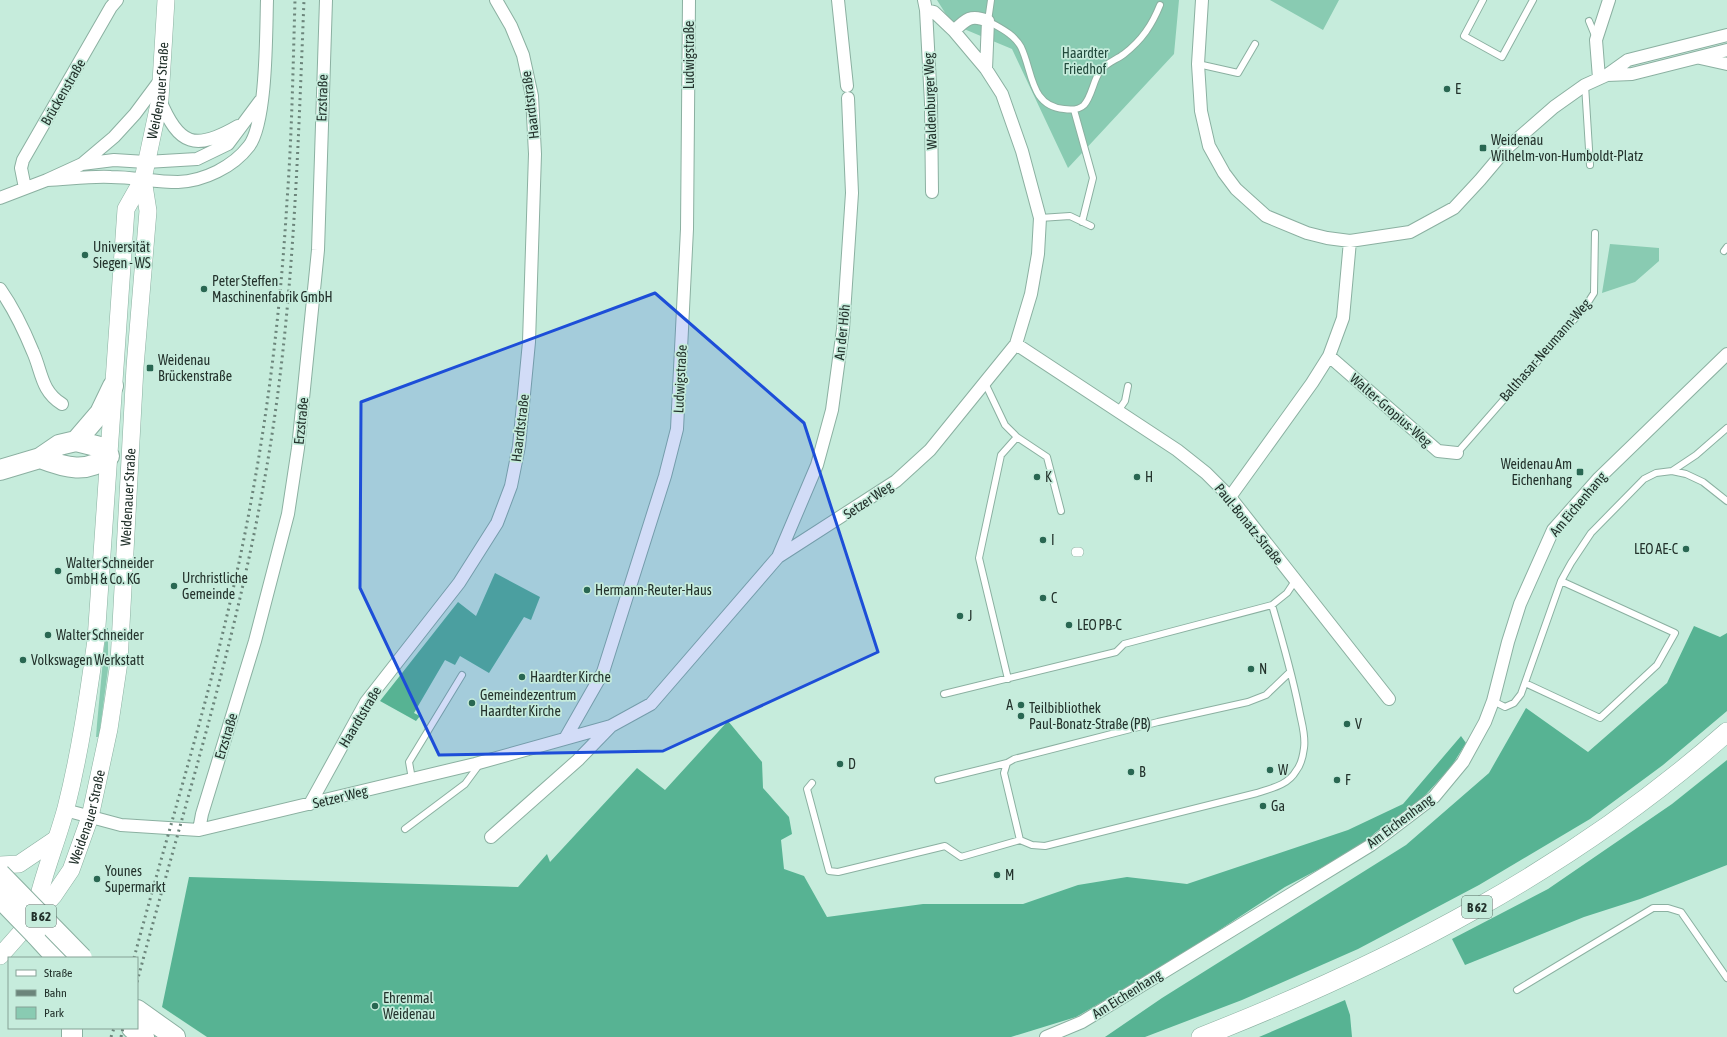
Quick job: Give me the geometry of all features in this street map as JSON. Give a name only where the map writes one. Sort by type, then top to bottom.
[{"type":"highway","points":[[0,470],[40,458],[60,445],[80,435],[100,413],[113,386]]},
{"type":"highway","points":[[40,458],[62,466],[88,468],[98,464],[109,456],[100,447],[80,435]]},
{"type":"highway","name":"B 62","points":[[0,874],[81,957]]},
{"type":"highway","name":"B 62","points":[[0,899],[29,918],[56,957]]},
{"type":"highway","points":[[29,918],[48,957]]},
{"type":"highway","points":[[138,1011],[175,1037]]},
{"type":"highway","points":[[133,1029],[144,1037]]},
{"type":"main road","name":"Weidenauer Straße","points":[[0,956],[29,918],[54,895],[71,870],[90,817],[109,729],[119,662],[129,457],[148,210],[143,179],[160,99],[166,0]]},
{"type":"main road","name":"Weidenauer Straße","points":[[29,918],[66,810],[81,746],[96,640],[126,209],[143,179]]},
{"type":"main road","points":[[109,456],[129,457]]},
{"type":"main road","name":"B 62","points":[[1201,1037],[1333,982],[1417,940],[1506,892],[1638,805],[1694,762],[1727,732]]},
{"type":"main road","points":[[0,865],[19,864],[56,840]]},
{"type":"street","name":"Brückenstraße","points":[[25,188],[21,168],[23,160],[111,7],[117,0]]},
{"type":"street","points":[[47,180],[83,177],[112,177],[179,182],[194,180],[209,175],[233,162],[250,146],[258,125],[265,64],[267,0]]},
{"type":"street","name":"Erzstraße","points":[[199,830],[202,814],[255,640],[288,514],[298,448],[318,250],[326,0]]},
{"type":"street","name":"Haardtstraße","points":[[310,804],[366,702],[459,583],[496,523],[511,486],[519,446],[529,342],[535,154],[532,96],[523,55],[511,26],[496,0]]},
{"type":"street","name":"Ludwigstraße","points":[[566,738],[602,672],[665,476],[677,429],[687,229],[689,0]]},
{"type":"street","name":"An der Höh","points":[[778,557],[817,465],[832,410],[843,329],[852,193],[848,92],[838,0]]},
{"type":"street","points":[[1202,0],[1198,64],[1201,111],[1209,146],[1224,173],[1236,189],[1266,216],[1287,226],[1327,238],[1350,241],[1410,232],[1454,208],[1507,148],[1554,107],[1585,85],[1603,76],[1628,60],[1727,35]]},
{"type":"street","points":[[1603,76],[1596,40],[1609,0]]},
{"type":"street","name":"Waldenburger Weg","points":[[925,5],[954,31],[986,69],[1002,94],[1022,152],[1040,218]]},
{"type":"street","name":"Waldenburger Weg","points":[[925,5],[931,103],[932,192]]},
{"type":"street","points":[[954,31],[963,22],[972,17],[988,21],[986,69]]},
{"type":"street","points":[[1603,76],[1632,74],[1727,50]]},
{"type":"street","points":[[1696,57],[1727,64]]},
{"type":"street","points":[[0,198],[47,180],[82,164],[114,137],[135,114],[162,78]]},
{"type":"street","points":[[82,164],[114,160],[146,162],[197,159],[228,144],[246,122],[261,98]]},
{"type":"street","points":[[160,99],[169,122],[183,136],[190,140],[202,141],[220,136],[246,122]]},
{"type":"street","name":"Setzer Weg","points":[[66,810],[121,825],[199,830],[482,762],[612,726],[651,704],[778,557],[896,481],[930,450],[985,383],[1016,344],[1031,294],[1038,254],[1040,218]]},
{"type":"street","points":[[1230,497],[1312,383],[1329,356],[1343,318],[1350,241]]},
{"type":"street","points":[[0,289],[14,308],[34,354],[44,384],[52,398],[62,404]]},
{"type":"street","name":"Paul-Bonatz-Straße","points":[[1016,344],[1177,450],[1206,473],[1230,497],[1389,699]]},
{"type":"street","name":"Am Eichenhang","points":[[1046,1037],[1082,1022],[1371,845],[1434,797],[1463,762],[1485,722],[1493,701],[1508,642],[1520,604],[1553,530],[1599,478],[1727,354]]},
{"type":"street","name":"Walter-Gropius-Weg","points":[[1329,356],[1438,451],[1457,453]]},
{"type":"street","name":"Setzer Weg","points":[[491,837],[578,760],[612,726]]},
{"type":"lane","points":[[991,0],[988,21],[1009,33],[1021,47],[1025,63],[1030,69],[1038,96],[1055,108],[1074,110],[1084,105],[1100,72],[1136,44],[1151,26],[1160,5]]},
{"type":"lane","points":[[1483,0],[1464,36],[1502,57],[1533,0]]},
{"type":"lane","points":[[1589,21],[1596,40]]},
{"type":"lane","points":[[1198,64],[1238,74],[1255,44]]},
{"type":"lane","points":[[1585,85],[1590,165]]},
{"type":"lane","points":[[1074,110],[1092,178],[1082,222]]},
{"type":"lane","points":[[1040,218],[1070,216],[1091,226]]},
{"type":"lane","name":"Balthasar-Neumann-Weg","points":[[1457,453],[1585,307],[1594,293],[1595,233]]},
{"type":"lane","points":[[985,383],[1005,425],[1017,437],[1047,457],[1061,511]]},
{"type":"lane","points":[[1118,411],[1124,401],[1128,386]]},
{"type":"lane","points":[[1672,472],[1696,455],[1727,428]]},
{"type":"lane","points":[[1008,679],[979,558],[1001,455],[1017,437]]},
{"type":"lane","points":[[1493,701],[1505,707],[1514,703],[1521,694],[1561,581],[1591,534],[1644,479],[1656,473],[1672,472],[1686,474],[1703,482],[1727,501]]},
{"type":"lane","points":[[944,694],[1116,652],[1124,644],[1272,605],[1287,593],[1295,581]]},
{"type":"lane","points":[[1525,683],[1600,718],[1657,665],[1675,633],[1561,581]]},
{"type":"lane","points":[[812,783],[807,789],[829,871],[838,872],[945,846],[961,857],[1020,840],[1032,845],[1045,846],[1274,788],[1289,780],[1297,771],[1304,747],[1303,730],[1290,672],[1272,605]]},
{"type":"lane","points":[[938,780],[1007,763],[1014,759],[1070,744],[1248,702],[1266,695],[1290,672]]},
{"type":"lane","points":[[412,779],[409,762],[462,675]]},
{"type":"lane","points":[[405,829],[465,784],[482,762]]},
{"type":"lane","points":[[1007,763],[1004,773],[1020,840]]},
{"type":"lane","points":[[0,880],[29,918]]},
{"type":"lane","points":[[0,899],[29,918]]},
{"type":"lane","points":[[1517,990],[1653,908],[1668,908],[1681,912],[1727,978]]},
{"type":"highlighted area","points":[[655,293],[804,423],[878,652],[663,751],[439,755],[360,588],[361,402]]},
{"type":"green space","name":"Haardter Friedhof","points":[[937,0],[1179,0],[1174,54],[1068,168],[1012,49],[952,24]]},
{"type":"green space","points":[[1270,0],[1339,0],[1323,30]]},
{"type":"green space","points":[[1610,244],[1659,248],[1659,261],[1635,282],[1602,293]]},
{"type":"green space","points":[[495,573],[540,597],[531,620],[524,617],[489,673],[460,656],[455,665],[445,660],[414,713],[420,716],[416,721],[380,701],[458,602],[476,616]]},
{"type":"green space","points":[[1694,626],[1720,637],[1727,633],[1727,711],[1663,765],[1590,819],[1479,885],[1358,949],[1242,1000],[1145,1037],[1105,1037],[1162,998],[1406,845],[1489,773],[1526,708],[1588,752],[1667,683]]},
{"type":"green space","points":[[106,628],[108,628],[108,669],[99,737],[96,737],[97,724]]},
{"type":"green space","points":[[728,721],[762,762],[763,788],[789,817],[792,834],[781,840],[784,869],[804,876],[827,917],[923,904],[1023,904],[1078,885],[1127,877],[1187,884],[1348,830],[1403,804],[1461,736],[1466,743],[1451,767],[1419,802],[1376,832],[1357,849],[1285,887],[1169,963],[1076,1017],[1011,1037],[207,1037],[162,1007],[189,877],[518,887],[547,854],[550,862],[637,768],[665,790]]},
{"type":"green space","points":[[1727,760],[1727,865],[1640,899],[1584,917],[1465,965],[1452,939],[1548,889],[1672,804]]},
{"type":"green space","points":[[1345,1000],[1350,1015],[1352,1037],[1259,1037]]},
{"type":"railway","points":[[134,957],[212,677],[239,564],[257,469],[278,316],[290,151],[295,0]]},
{"type":"railway","points":[[138,978],[229,646],[259,510],[271,441],[279,386],[290,276],[297,166],[304,0]]},
{"type":"railway","points":[[111,1037],[114,1029]]},
{"type":"railway","points":[[121,1037],[123,1029]]},
{"type":"place","name":"E","points":[[1447,89]]},
{"type":"place","name":"Weidenau Wilhelm-von-Humboldt-Platz","points":[[1483,148]]},
{"type":"place","name":"Universität Siegen - WS","points":[[85,255]]},
{"type":"place","name":"Peter Steffen Maschinenfabrik GmbH","points":[[204,289]]},
{"type":"place","name":"Weidenau Brückenstraße","points":[[150,368]]},
{"type":"place","name":"Weidenau Am Eichenhang","points":[[1580,472]]},
{"type":"place","name":"K","points":[[1037,477]]},
{"type":"place","name":"H","points":[[1137,477]]},
{"type":"place","name":"I","points":[[1043,540]]},
{"type":"place","name":"LEO AE-C","points":[[1686,549]]},
{"type":"place","name":"Walter Schneider GmbH & Co. KG","points":[[58,571]]},
{"type":"place","name":"Urchristliche Gemeinde","points":[[174,586]]},
{"type":"place","name":"Hermann-Reuter-Haus","points":[[587,590]]},
{"type":"place","name":"C","points":[[1043,598]]},
{"type":"place","name":"J","points":[[960,616]]},
{"type":"place","name":"LEO PB-C","points":[[1069,625]]},
{"type":"place","name":"Walter Schneider","points":[[48,635]]},
{"type":"place","name":"Volkswagen Werkstatt","points":[[23,660]]},
{"type":"place","name":"N","points":[[1251,669]]},
{"type":"place","name":"Haardter Kirche","points":[[522,677]]},
{"type":"place","name":"Gemeindezentrum Haardter Kirche","points":[[472,703]]},
{"type":"place","name":"A","points":[[1021,705]]},
{"type":"place","name":"Teilbibliothek Paul-Bonatz-Straße (PB)","points":[[1021,716]]},
{"type":"place","name":"V","points":[[1347,724]]},
{"type":"place","name":"D","points":[[840,764]]},
{"type":"place","name":"W","points":[[1270,770]]},
{"type":"place","name":"B","points":[[1131,772]]},
{"type":"place","name":"F","points":[[1337,780]]},
{"type":"place","name":"Ga","points":[[1263,806]]},
{"type":"place","name":"M","points":[[997,875]]},
{"type":"place","name":"Younes Supermarkt","points":[[97,879]]},
{"type":"place","name":"Ehrenmal Weidenau","points":[[375,1006]]}]
